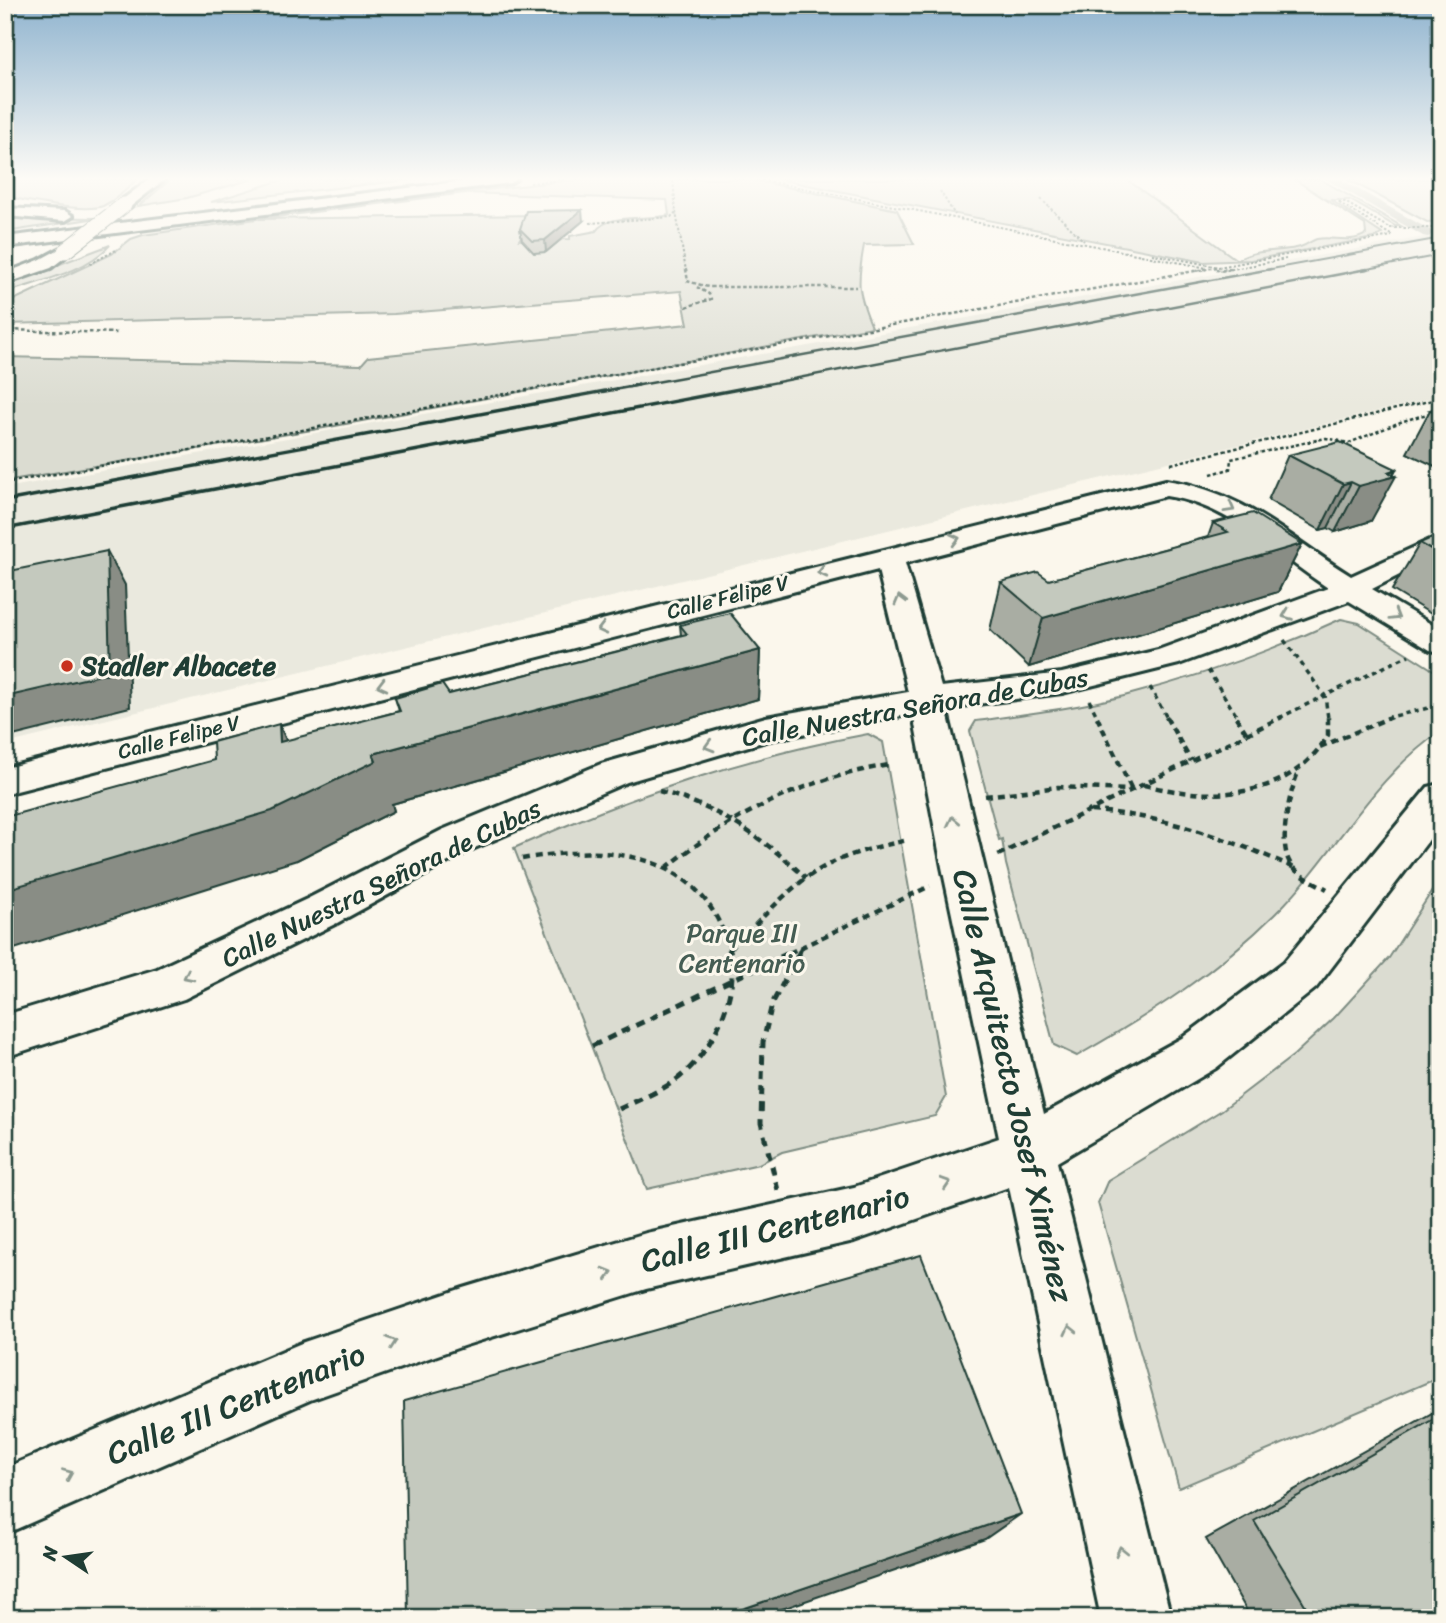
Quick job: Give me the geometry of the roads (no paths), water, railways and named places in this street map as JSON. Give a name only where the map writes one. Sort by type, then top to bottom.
[{"type":"main road","points":[[5,279],[46,264],[60,255]]},
{"type":"main road","name":"Calle Felipe V","points":[[5,781],[1166,488],[1183,488],[1206,495],[1244,516],[1350,588]]},
{"type":"main road","name":"Calle Nuestra Señora de Cubas","points":[[5,1036],[168,985],[322,911],[456,840],[614,773],[766,729],[927,700],[1062,683],[1168,657],[1331,598],[1441,543]]},
{"type":"main road","name":"Calle Arquitecto Josef Ximénez","points":[[888,556],[927,700],[962,867],[1136,1618]]},
{"type":"main road","points":[[1350,588],[1427,648]]},
{"type":"main road","name":"Calle III Centenario","points":[[5,1501],[304,1372],[463,1317],[646,1261],[854,1214],[995,1167],[1199,1053],[1300,975],[1441,797]]},
{"type":"railway","points":[[1261,271],[1350,255]]},
{"type":"railway","points":[[1357,271],[1441,255]]},
{"type":"railway","points":[[629,387],[1271,269]]},
{"type":"railway","points":[[751,387],[1367,269]]},
{"type":"railway","points":[[5,501],[638,385]]},
{"type":"railway","points":[[5,529],[760,385]]},
{"type":"place","name":"Stadler Albacete","points":[[67,666]]},
{"type":"park label","name":"Parque III Centenario","points":[[742,948]]}]
